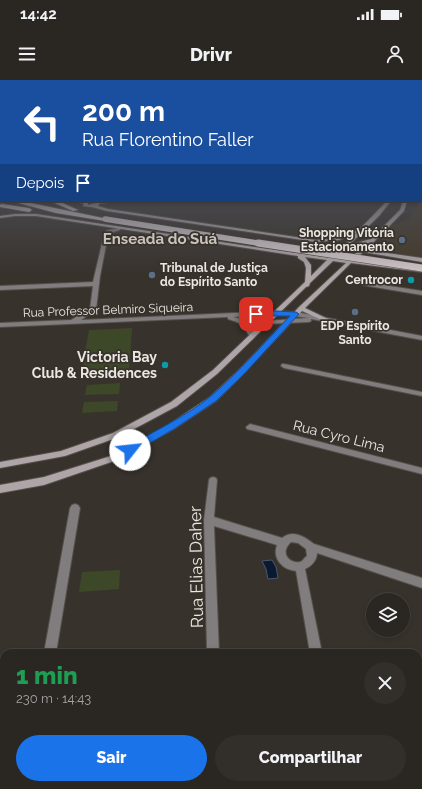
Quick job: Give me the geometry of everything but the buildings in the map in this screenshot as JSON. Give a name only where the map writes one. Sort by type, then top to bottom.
[{"type":"main road","points":[[20,207],[107,218],[422,264]]},
{"type":"main road","points":[[40,207],[65,213]]},
{"type":"main road","points":[[69,207],[107,218],[422,270]]},
{"type":"main road","points":[[73,207],[80,211]]},
{"type":"main road","points":[[102,207],[107,210],[325,241],[347,237],[368,225]]},
{"type":"main road","points":[[0,465],[62,454],[116,435],[174,404],[215,372],[307,285],[368,225],[384,207]]},
{"type":"main road","points":[[0,489],[44,481],[117,457],[170,427],[213,399],[241,372],[301,308],[343,271],[402,210],[403,207]]},
{"type":"main road","points":[[0,217],[29,214],[232,246],[363,264],[422,270]]},
{"type":"main road","points":[[188,238],[203,237],[209,234],[212,230],[204,224]]},
{"type":"main road","points":[[221,227],[222,238],[225,242],[232,246]]},
{"type":"main road","points":[[222,238],[230,233],[252,231]]},
{"type":"main road","points":[[261,250],[317,252],[358,245],[376,237]]},
{"type":"main road","points":[[343,248],[422,260]]},
{"type":"main road","points":[[289,254],[303,258],[307,261],[309,269],[307,285]]},
{"type":"main road","points":[[343,271],[352,266],[363,264]]},
{"type":"main road","points":[[301,308],[326,320]]},
{"type":"street","points":[[117,321],[97,316],[93,310],[96,284],[106,234],[118,229]]},
{"type":"street","points":[[0,288],[96,284]]},
{"type":"street","points":[[364,284],[422,294]]},
{"type":"street","points":[[67,323],[82,317],[93,310]]},
{"type":"street","name":"Rua Professor Belmiro Siqueira","points":[[0,325],[276,313],[293,317]]},
{"type":"street","name":"Rua Professor Belmiro Siqueira","points":[[217,316],[243,321],[247,325],[252,336]]},
{"type":"street","points":[[266,323],[293,317],[326,320],[422,338]]},
{"type":"street","points":[[284,366],[422,394]]},
{"type":"street","name":"Rua Cyro Lima","points":[[250,427],[422,471]]},
{"type":"street","name":"Rua Elias Daher","points":[[213,480],[209,520],[213,649]]},
{"type":"street","points":[[51,649],[75,508]]},
{"type":"street","points":[[209,520],[282,542]]},
{"type":"street","points":[[311,548],[312,557],[310,562],[300,567],[291,566],[283,560],[279,551],[282,542],[289,538],[300,539],[311,548],[422,583]]},
{"type":"street","points":[[300,567],[315,649]]},
{"type":"shaded area","name":"Shopping Vitória Estacionamento","points":[[417,207],[422,207],[422,257],[397,253],[387,248],[382,243],[382,237],[393,225],[409,219]]},
{"type":"green space","points":[[132,328],[129,373],[81,375],[89,330]]},
{"type":"green space","points":[[120,383],[119,394],[85,395],[87,385]]},
{"type":"green space","points":[[118,401],[117,411],[82,413],[84,402]]},
{"type":"green space","points":[[120,570],[119,589],[79,592],[82,572]]},
{"type":"water","points":[[272,560],[276,567],[278,578],[268,579],[266,569],[262,561]]},
{"type":"place","name":"Shopping Vitória Estacionamento","points":[[402,240]]},
{"type":"place","name":"Tribunal de Justiça do Espírito Santo","points":[[152,275]]},
{"type":"place","name":"Centrocor","points":[[411,280]]},
{"type":"place","name":"EDP Espírito Santo","points":[[355,312]]},
{"type":"place","name":"Victoria Bay Club & Residences","points":[[165,365]]},
{"type":"district","name":"Enseada do Suá","points":[[160,239]]},
{"type":"route","points":[[130,450],[170,427],[213,399],[296,314],[256,314]]}]
